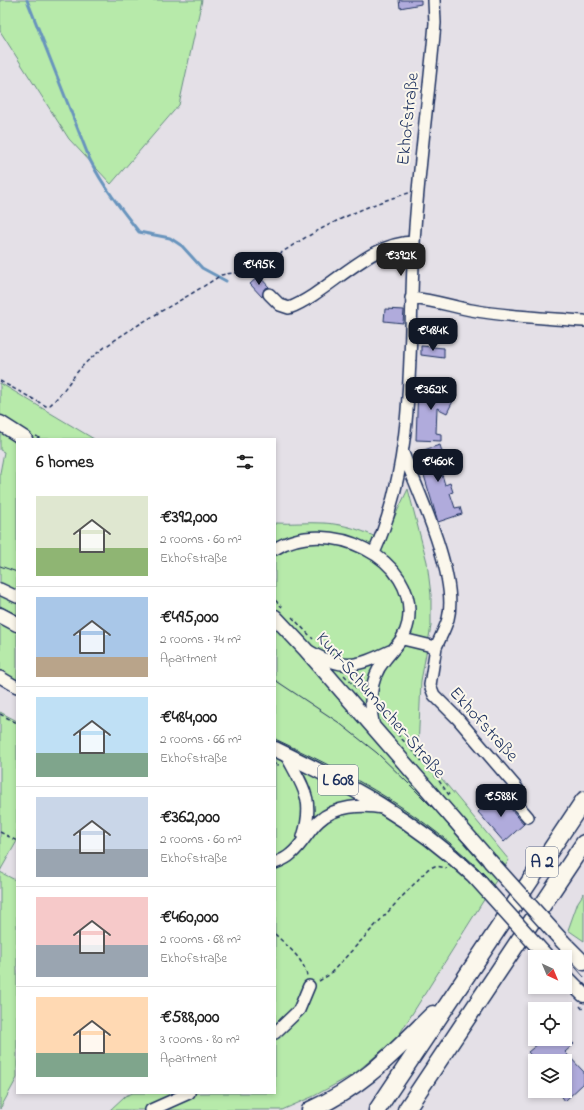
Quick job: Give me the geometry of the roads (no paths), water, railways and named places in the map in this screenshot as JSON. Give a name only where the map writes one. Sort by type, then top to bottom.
[{"type":"highway","name":"A 2","points":[[377,1110],[584,800]]},
{"type":"highway","name":"A 2","points":[[406,1110],[584,843]]},
{"type":"highway","points":[[310,1110],[346,1092],[369,1076],[456,992]]},
{"type":"main road","points":[[0,423],[23,438]]},
{"type":"main road","points":[[0,615],[16,623]]},
{"type":"main road","name":"Kurt-Schumacher-Straße","points":[[276,618],[305,649],[490,861],[563,942],[584,963]]},
{"type":"main road","name":"L 608","points":[[280,752],[324,773],[388,809],[422,832],[474,876],[541,950]]},
{"type":"main road","points":[[572,983],[584,995]]},
{"type":"street","name":"Ekhofstraße","points":[[374,553],[385,528],[399,477],[402,453],[408,394],[414,242],[434,37],[434,0]]},
{"type":"street","points":[[269,294],[280,305],[289,308],[302,303],[368,258],[405,242],[414,242]]},
{"type":"street","points":[[411,298],[437,301],[471,310],[584,321]]},
{"type":"street","name":"Ekhofstraße","points":[[402,453],[440,553],[447,579],[450,600],[448,619],[436,647],[430,685],[434,695],[457,718],[517,788],[515,802],[528,817]]},
{"type":"street","points":[[276,549],[295,540],[314,537],[333,538],[352,542],[374,553],[392,569],[402,586],[409,605],[408,624],[403,639],[382,663],[374,680],[371,716],[374,728]]},
{"type":"street","points":[[0,589],[16,597]]},
{"type":"street","points":[[403,639],[436,647]]},
{"type":"street","points":[[305,649],[318,656],[337,662],[356,665],[369,661],[394,649]]},
{"type":"street","points":[[0,677],[16,686]]},
{"type":"street","points":[[280,752],[307,794],[309,810],[302,842]]},
{"type":"street","points":[[276,863],[290,855],[320,821],[334,813],[348,808],[365,806],[388,809]]},
{"type":"street","points":[[276,1032],[299,1010],[309,986]]},
{"type":"street","points":[[151,1110],[187,1094]]},
{"type":"waterway","points":[[27,0],[90,160],[113,197],[139,232],[170,238],[182,246],[202,268],[226,281]]},
{"type":"tram line","points":[[0,566],[16,572]]},
{"type":"tram line","points":[[0,606],[16,614]]},
{"type":"tram line","points":[[276,681],[338,722],[377,753],[437,812],[584,977]]},
{"type":"tram line","points":[[276,739],[305,753],[388,798],[439,834],[488,878]]}]
